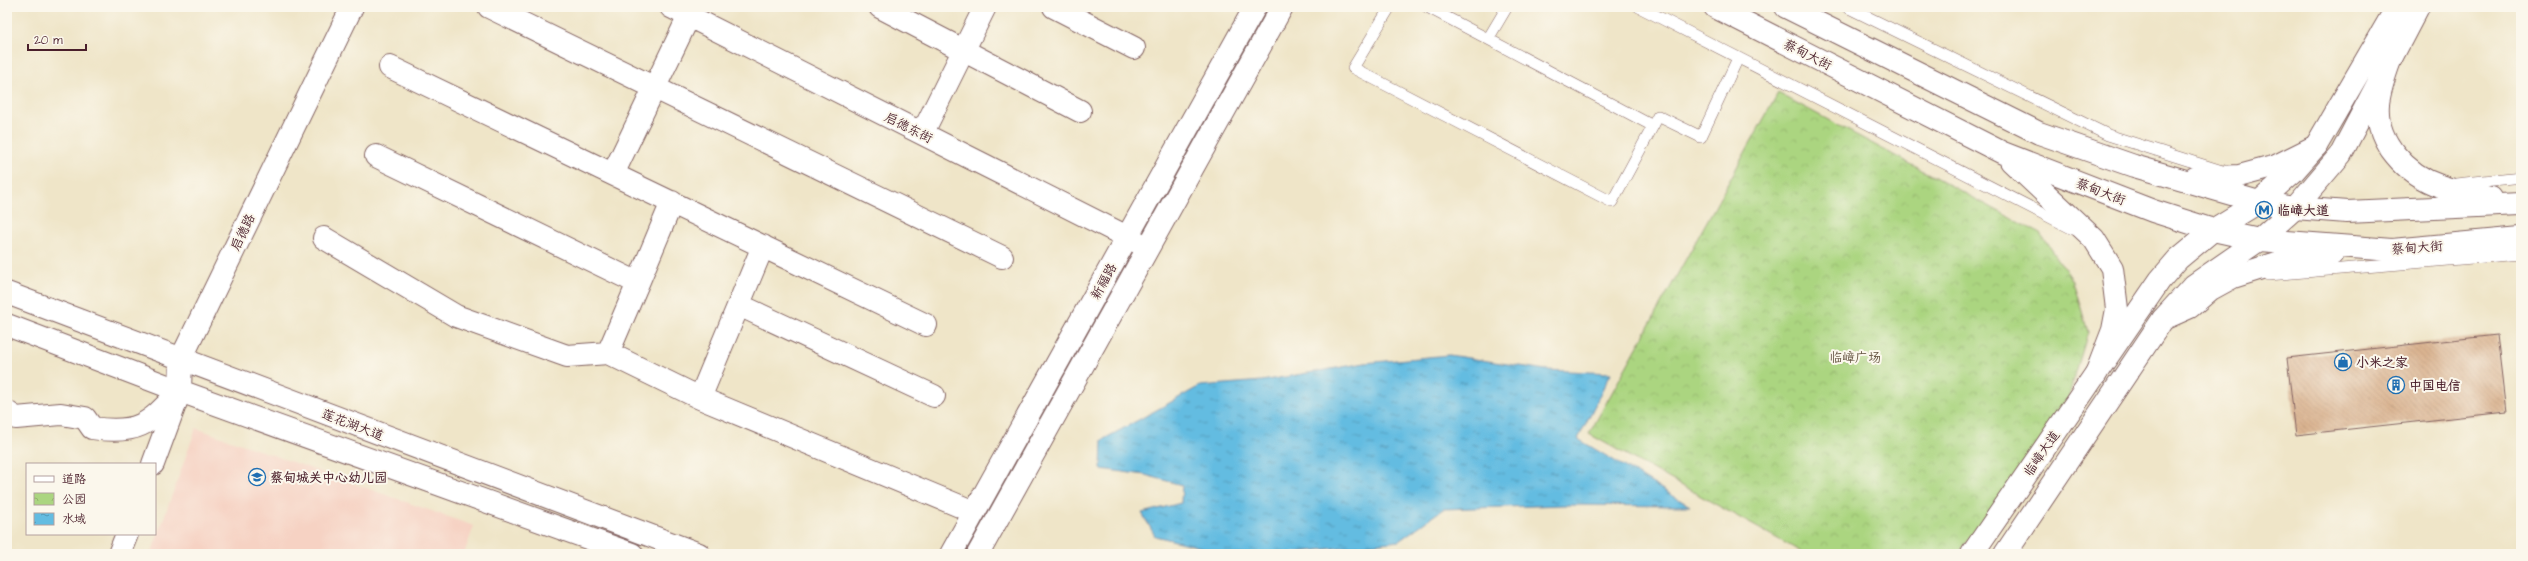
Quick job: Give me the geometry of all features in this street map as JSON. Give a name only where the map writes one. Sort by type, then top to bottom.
[{"type":"street","name":"启德路","points":[[153,463],[180,391],[181,358],[352,7]]},
{"type":"street","points":[[489,7],[1002,257]]},
{"type":"street","points":[[880,7],[1080,112]]},
{"type":"street","points":[[917,131],[927,124],[985,7]]},
{"type":"street","points":[[1054,7],[1134,48]]},
{"type":"street","name":"新福路","points":[[978,554],[1147,247],[1282,7]]},
{"type":"street","name":"蔡甸大街","points":[[1715,7],[2003,153],[2152,211],[2213,230],[2259,240],[2392,250],[2521,238]]},
{"type":"street","points":[[1786,7],[2039,133],[2176,179],[2259,202],[2296,208],[2347,212],[2519,204]]},
{"type":"street","name":"临嶂大道","points":[[1972,554],[2160,280],[2178,259],[2213,230],[2259,202],[2293,172],[2316,146],[2397,7]]},
{"type":"street","name":"临嶂大道","points":[[2005,554],[2162,319],[2194,285],[2259,240],[2296,208],[2341,154],[2393,52],[2418,7]]},
{"type":"street","name":"新福路","points":[[951,554],[1128,237],[1251,8]]},
{"type":"street","points":[[612,174],[656,88],[680,12]]},
{"type":"street","name":"启德东街","points":[[680,12],[1147,247]]},
{"type":"street","points":[[2393,52],[2381,85],[2378,106],[2380,126],[2391,151],[2409,170],[2439,186],[2519,204]]},
{"type":"street","points":[[390,67],[926,325]]},
{"type":"street","points":[[2176,179],[2239,176],[2276,166],[2316,146]]},
{"type":"street","points":[[2003,153],[2094,239],[2112,268],[2117,309],[2113,330],[2096,374]]},
{"type":"street","points":[[376,156],[638,283]]},
{"type":"street","points":[[608,353],[672,202]]},
{"type":"street","points":[[324,238],[456,316],[567,356],[608,353],[700,398],[974,512]]},
{"type":"street","points":[[700,398],[763,246]]},
{"type":"street","points":[[2162,319],[2190,307],[2211,289],[2233,277],[2277,263],[2340,253],[2392,250]]},
{"type":"street","name":"莲花湖大道","points":[[7,293],[699,554]]},
{"type":"street","points":[[739,305],[934,396]]},
{"type":"street","name":"莲花湖大道","points":[[7,325],[180,391],[632,554]]},
{"type":"street","points":[[7,412],[16,418],[61,414],[85,418],[92,428],[113,431],[135,428],[152,419],[180,391]]},
{"type":"street","points":[[119,554],[127,535]]},
{"type":"lane","points":[[1390,7],[1353,68],[1612,202],[1658,116],[1701,137],[1738,58]]},
{"type":"lane","points":[[1427,7],[1653,126]]},
{"type":"lane","points":[[1488,39],[1507,7]]},
{"type":"lane","points":[[1639,7],[2094,239]]},
{"type":"lane","points":[[1847,7],[2108,135],[2239,176]]},
{"type":"lane","points":[[2439,186],[2521,176]]},
{"type":"lane","points":[[2233,277],[2521,254]]},
{"type":"shaded area","name":"蔡甸城关中心幼儿园","points":[[196,428],[474,526],[464,554],[151,554]]},
{"type":"green space","name":"临嶂广场","points":[[1778,93],[2041,234],[2073,281],[2088,332],[2068,399],[2019,474],[1958,554],[1805,554],[1589,434]]},
{"type":"water","points":[[1449,355],[1546,370],[1611,373],[1578,439],[1690,506],[1564,505],[1443,509],[1399,541],[1282,554],[1229,554],[1155,536],[1142,513],[1181,503],[1182,485],[1145,475],[1101,469],[1102,440],[1200,386],[1262,381],[1365,363]]},
{"type":"building","name":"中国电信","points":[[2497,335],[2506,412],[2296,435],[2287,358]]},
{"type":"place","name":"临嶂大道","points":[[2264,210]]},
{"type":"place","name":"小米之家","points":[[2343,362]]},
{"type":"place","name":"中国电信","points":[[2396,385]]},
{"type":"place","name":"蔡甸城关中心幼儿园","points":[[257,477]]}]
